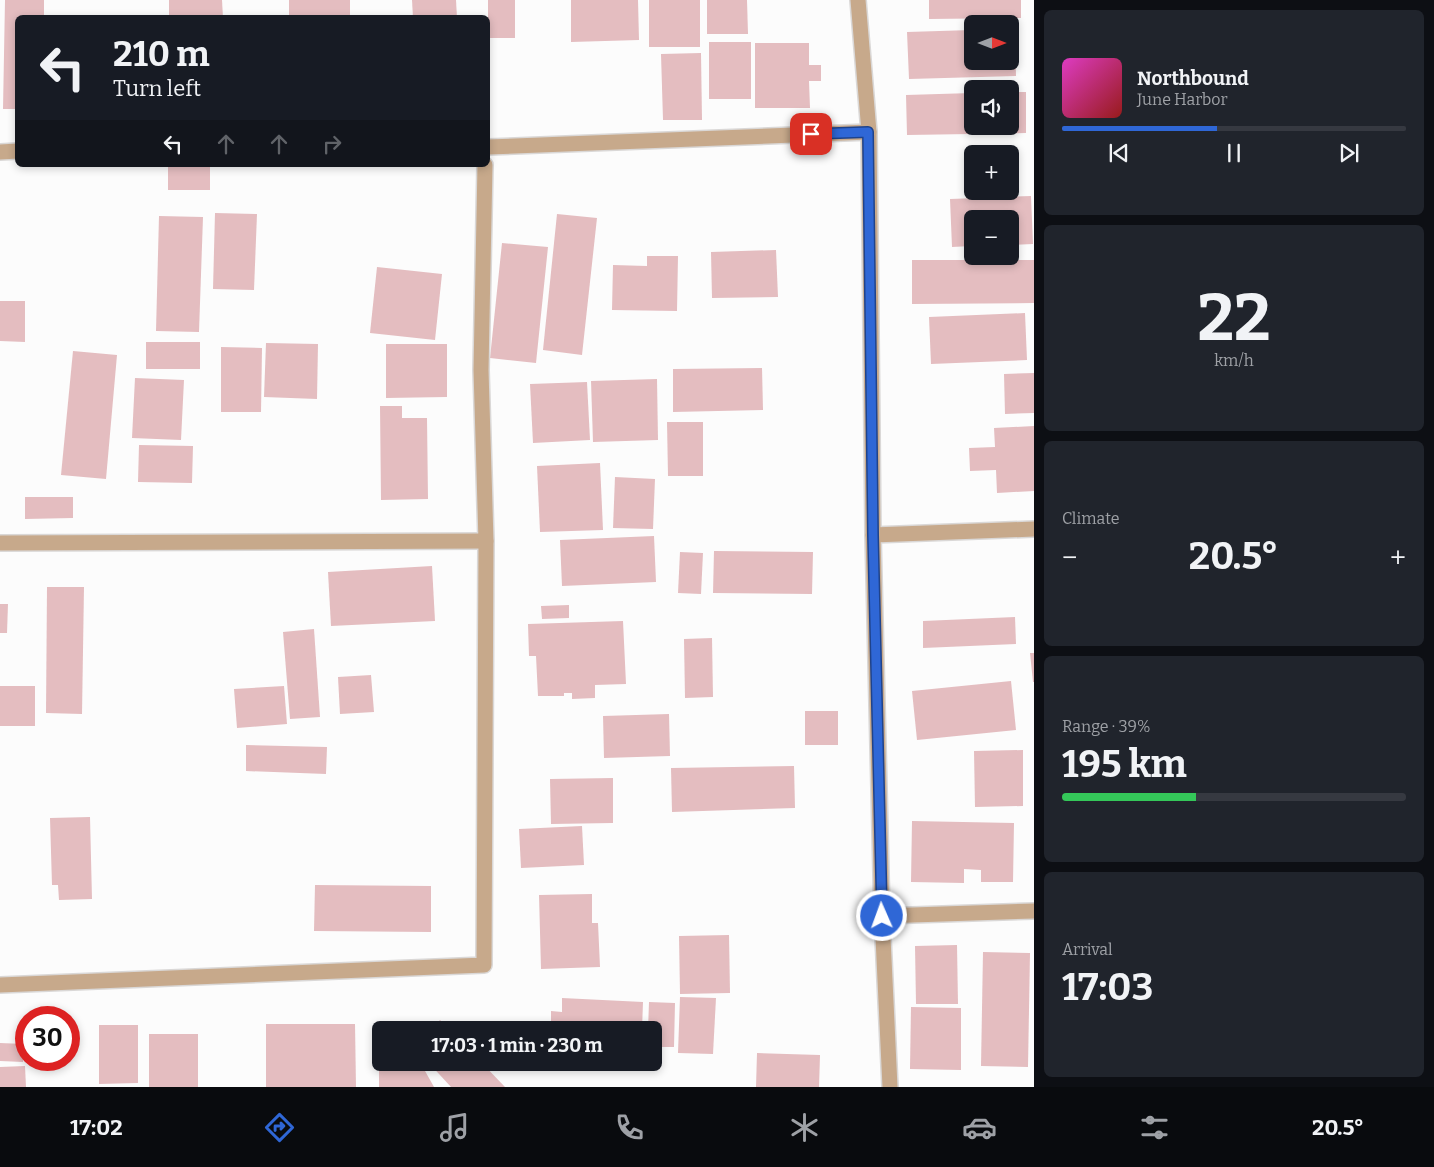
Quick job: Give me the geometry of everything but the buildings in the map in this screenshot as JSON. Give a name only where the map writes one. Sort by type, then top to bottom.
[{"type":"street","points":[[858,0],[868,132],[873,535],[882,916],[890,1087]]},
{"type":"street","points":[[490,147],[868,132]]},
{"type":"street","points":[[0,152],[15,151]]},
{"type":"street","points":[[0,985],[484,965],[486,541],[481,370],[485,167]]},
{"type":"street","points":[[873,535],[1034,529]]},
{"type":"street","points":[[0,543],[486,541]]},
{"type":"street","points":[[882,916],[1034,911]]},
{"type":"route","points":[[811,134],[868,132],[873,535],[882,916]]}]
